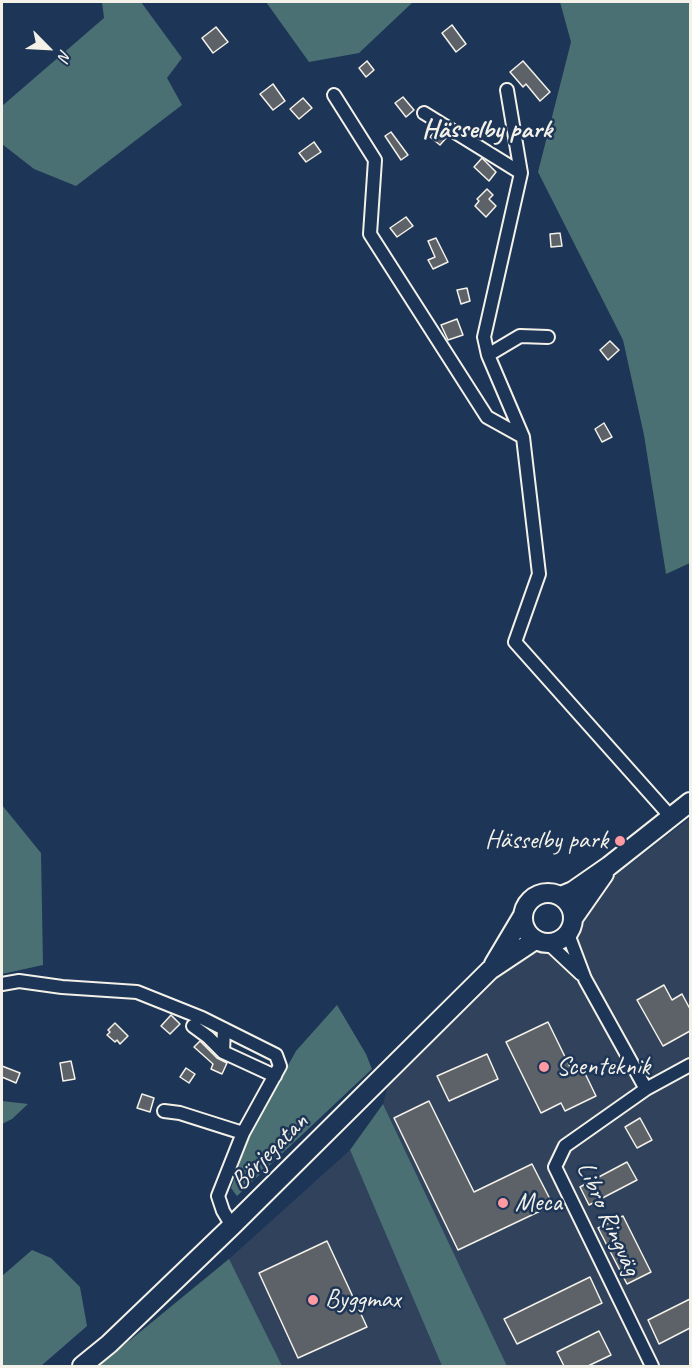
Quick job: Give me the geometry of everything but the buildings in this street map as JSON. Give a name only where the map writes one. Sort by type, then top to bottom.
[{"type":"main road","points":[[561,896],[573,891],[609,866],[690,802]]},
{"type":"main road","points":[[571,925],[570,905],[561,896],[553,893],[536,896],[524,909],[522,917],[528,934],[542,942],[563,939],[609,866]]},
{"type":"main road","name":"Börjegatan","points":[[82,1366],[109,1344],[232,1226],[490,970],[522,917]]},
{"type":"main road","name":"Börjegatan","points":[[490,970],[542,942]]},
{"type":"street","points":[[507,90],[521,173],[484,337],[488,356],[523,437],[539,574],[515,642],[671,817]]},
{"type":"street","points":[[334,95],[375,160],[370,234],[487,417],[523,437]]},
{"type":"street","points":[[424,113],[521,173]]},
{"type":"street","points":[[488,356],[520,336],[548,337]]},
{"type":"street","points":[[571,925],[585,979],[645,1089]]},
{"type":"street","points":[[542,942],[585,979]]},
{"type":"street","points":[[2,984],[19,981],[62,987],[137,992],[224,1029],[276,1055],[280,1066],[243,1132],[218,1196],[223,1211],[232,1226]]},
{"type":"street","points":[[194,1026],[223,1052],[275,1076]]},
{"type":"street","points":[[223,1052],[224,1029]]},
{"type":"street","name":"Libro Ringväg","points":[[652,1366],[555,1167],[565,1146],[645,1089],[690,1065]]},
{"type":"street","points":[[164,1111],[180,1113],[243,1132]]},
{"type":"shaded area","points":[[690,818],[690,1366],[507,1366],[383,1104],[390,1077],[521,955],[565,949],[608,881]]},
{"type":"shaded area","points":[[350,1150],[442,1366],[127,1366],[118,1350],[229,1259]]},
{"type":"green space","points":[[102,2],[141,2],[182,58],[167,78],[182,105],[76,186],[34,169],[2,144],[2,106],[104,18]]},
{"type":"green space","points":[[266,2],[413,2],[359,53],[309,62]]},
{"type":"green space","points":[[560,2],[690,2],[690,563],[666,574],[644,435],[623,340],[538,172],[571,42]]},
{"type":"green space","points":[[2,805],[41,853],[43,965],[2,974]]},
{"type":"green space","points":[[337,1005],[366,1054],[372,1069],[237,1196],[231,1188],[250,1134],[296,1051]]},
{"type":"green space","points":[[2,1101],[28,1104],[12,1119],[2,1124]]},
{"type":"green space","points":[[383,1104],[507,1366],[442,1366],[350,1150]]},
{"type":"green space","points":[[32,1250],[51,1258],[80,1287],[87,1326],[41,1366],[2,1366],[2,1276]]},
{"type":"green space","points":[[229,1259],[282,1366],[98,1366],[118,1350]]},
{"type":"place","name":"Hässelby park","points":[[620,841]]},
{"type":"place","name":"Scenteknik","points":[[544,1067]]},
{"type":"place","name":"Meca","points":[[503,1203]]},
{"type":"place","name":"Byggmax","points":[[313,1300]]},
{"type":"district","name":"Hässelby park","points":[[487,130]]}]
